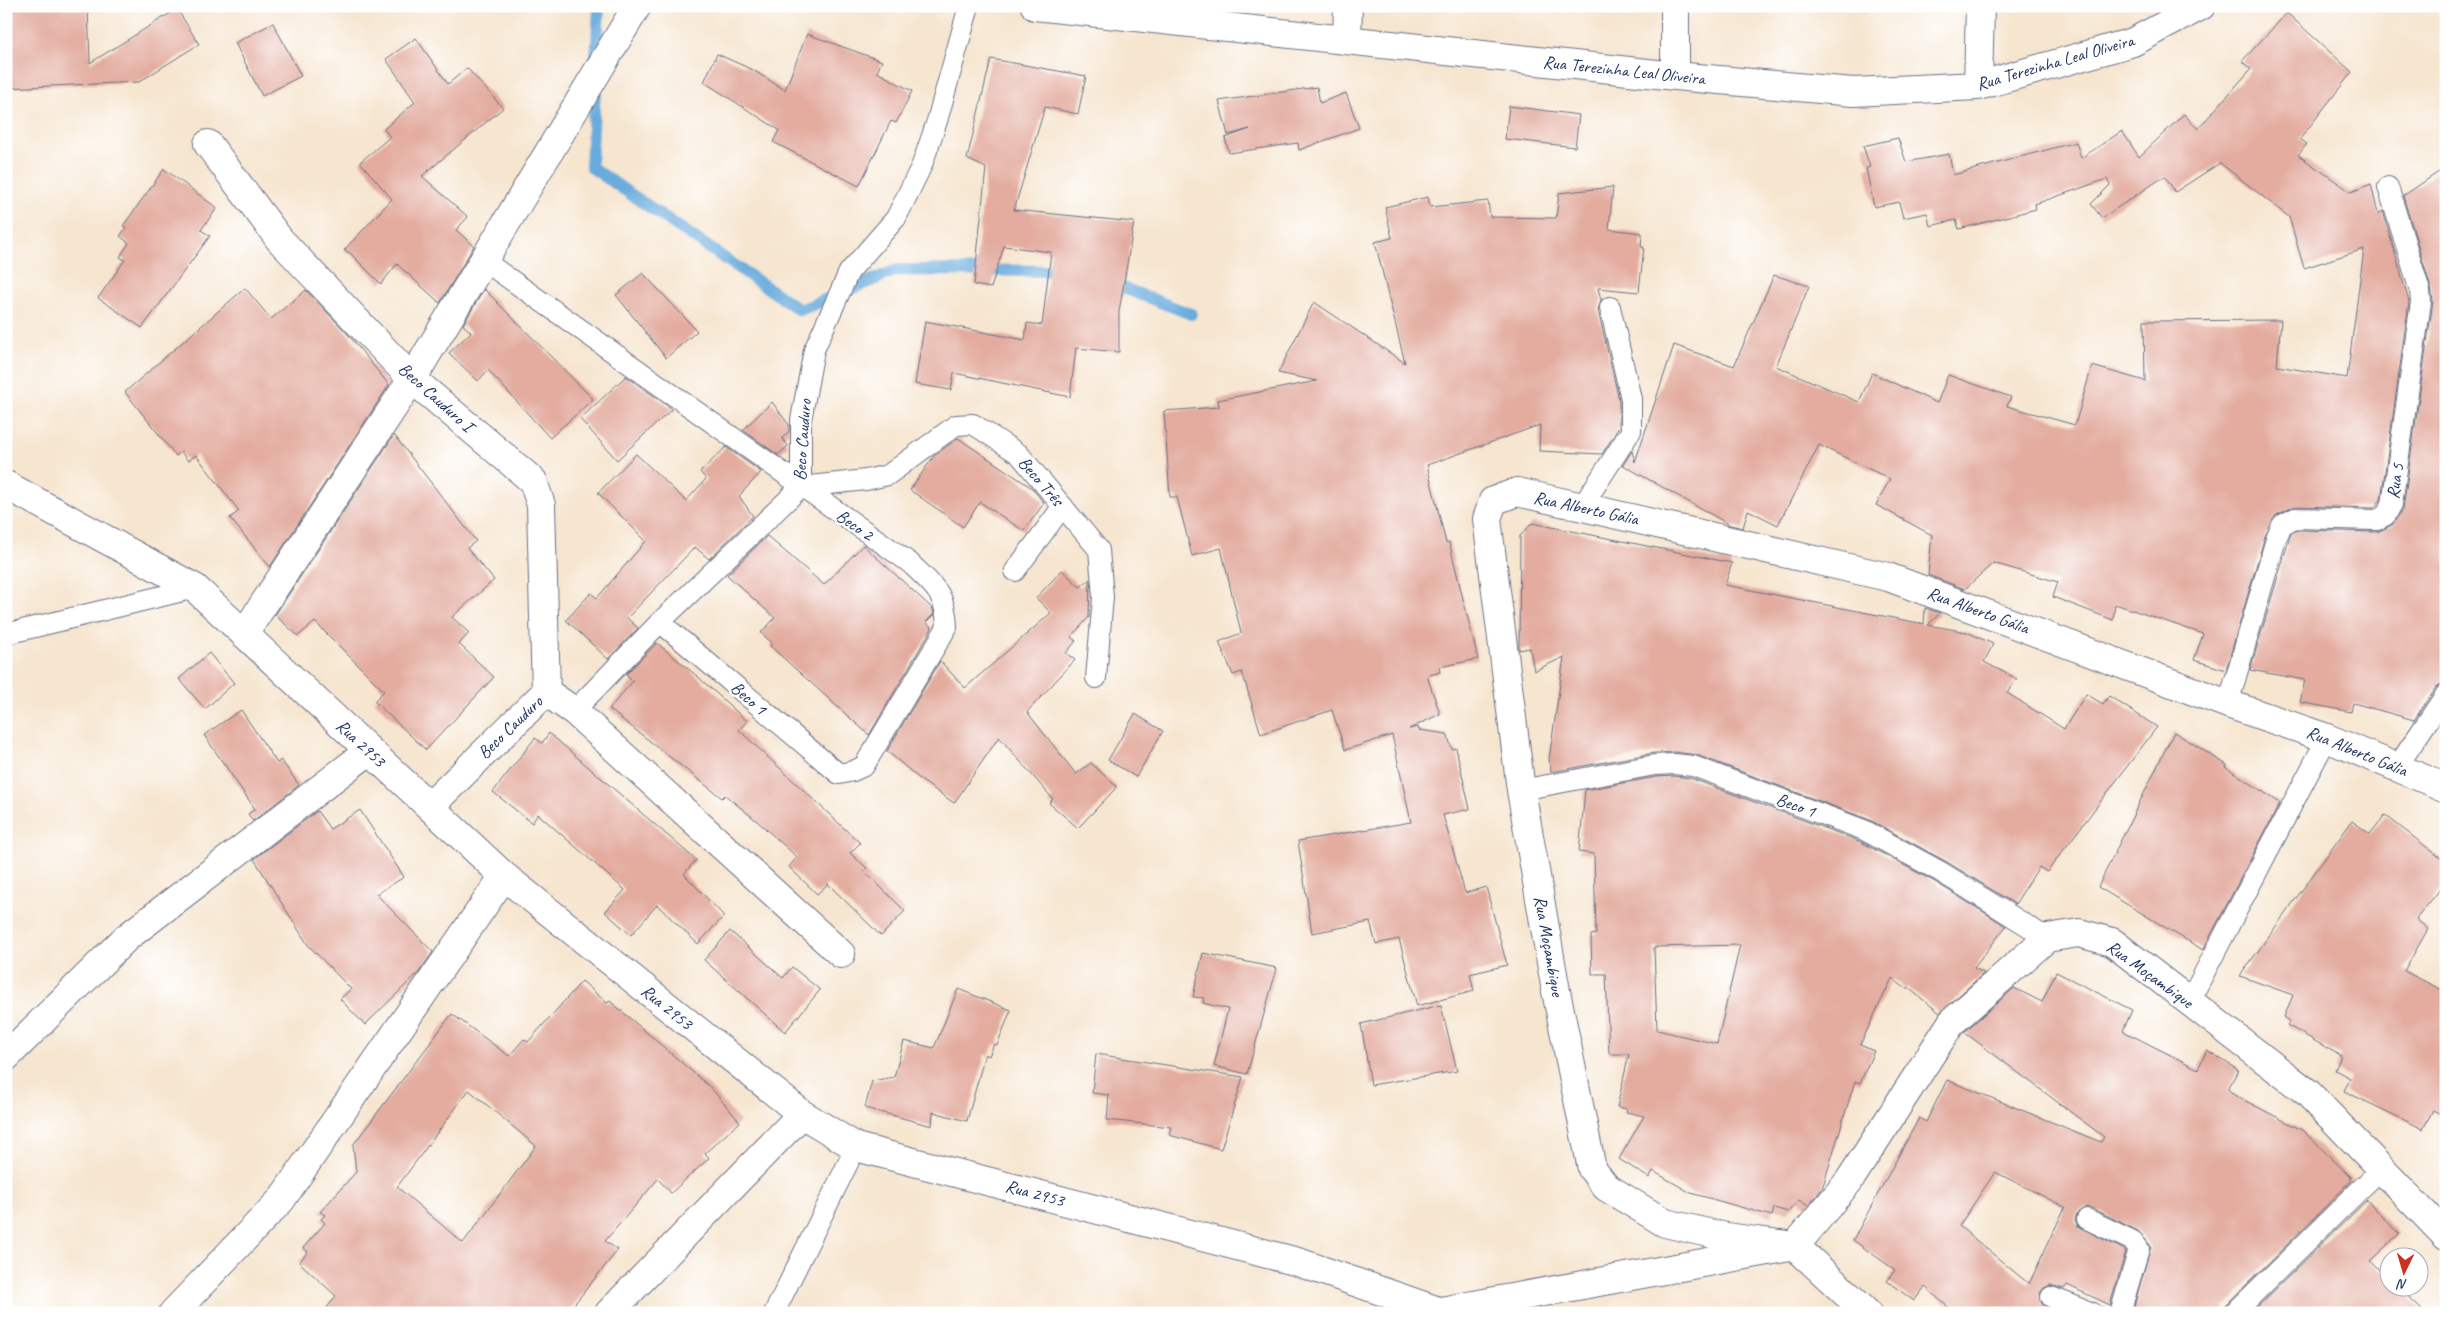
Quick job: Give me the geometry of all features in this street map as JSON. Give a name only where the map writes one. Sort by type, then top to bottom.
[{"type":"street","points":[[244,634],[412,378],[636,6]]},
{"type":"street","name":"Rua Terezinha Leal Oliveira","points":[[1035,6],[1675,76],[1853,92],[1978,86],[2133,42],[2201,6]]},
{"type":"street","points":[[1347,39],[1348,6]]},
{"type":"street","points":[[1675,6],[1675,76]]},
{"type":"street","points":[[1978,86],[1980,6]]},
{"type":"street","name":"Beco Cauduro I","points":[[208,144],[250,203],[280,240],[412,378],[533,481],[538,490],[541,505],[546,692]]},
{"type":"street","name":"Rua 2953","points":[[6,485],[194,588],[504,876],[802,1114],[856,1147],[1298,1262],[1442,1312]]},
{"type":"street","name":"Rua Alberto Gália","points":[[1494,500],[1517,492],[1580,508],[1616,514],[1888,577],[2228,704],[2327,738],[2446,788]]},
{"type":"street","name":"Rua Moçambique","points":[[1494,500],[1488,519],[1521,790],[1558,1001],[1592,1169],[1606,1187],[1665,1223],[1716,1235],[1795,1246]]},
{"type":"street","name":"Beco Cauduro","points":[[430,806],[546,692],[574,711]]},
{"type":"street","points":[[574,711],[841,954]]},
{"type":"street","points":[[6,1057],[126,938],[370,751]]},
{"type":"street","points":[[173,1313],[281,1200],[504,876]]},
{"type":"street","name":"Rua Moçambique","points":[[2047,938],[2079,933],[2112,942],[2308,1093],[2446,1236]]},
{"type":"street","points":[[1442,1312],[1795,1246],[1849,1181],[1952,1022],[2047,938]]},
{"type":"street","points":[[608,1313],[802,1114]]},
{"type":"street","points":[[1795,1246],[1867,1313]]},
{"type":"lane","name":"Beco Cauduro","points":[[574,711],[660,622],[801,487],[801,420],[814,350],[849,272],[896,218],[922,165],[937,121],[969,6]]},
{"type":"lane","name":"Rua 5","points":[[2228,704],[2282,525],[2295,518],[2377,520],[2386,515],[2392,504],[2421,302],[2420,291],[2388,187]]},
{"type":"lane","name":"Beco 2","points":[[483,260],[910,563],[940,593],[946,608],[947,627],[864,766],[839,774]]},
{"type":"lane","points":[[1580,508],[1630,431],[1632,418],[1631,400],[1610,307]]},
{"type":"lane","name":"Beco Três","points":[[801,487],[866,480],[888,475],[956,425],[973,424],[1019,454],[1099,550],[1103,597],[1096,678]]},
{"type":"lane","points":[[1015,571],[1063,506]]},
{"type":"lane","points":[[6,634],[194,588]]},
{"type":"lane","name":"Beco 1","points":[[660,622],[839,774]]},
{"type":"lane","points":[[2397,767],[2446,694]]},
{"type":"lane","points":[[2189,1002],[2327,738]]},
{"type":"lane","name":"Beco 1","points":[[1521,790],[1655,765],[1693,766],[1864,830],[1941,872],[2047,938]]},
{"type":"lane","points":[[774,1313],[856,1147]]},
{"type":"lane","points":[[2234,1313],[2382,1168]]},
{"type":"lane","points":[[2087,1218],[2133,1241],[2138,1249],[2120,1313]]},
{"type":"lane","points":[[2051,1297],[2093,1313]]},
{"type":"building","points":[[7,6],[88,6],[90,63],[177,9],[199,44],[139,82],[6,88]]},
{"type":"building","points":[[2287,13],[2352,72],[2300,139],[2307,144],[2298,155],[2351,192],[2371,184],[2378,214],[2383,211],[2409,302],[2381,500],[2374,508],[2295,506],[2276,515],[2265,536],[2226,670],[2194,660],[2203,634],[2115,604],[2113,620],[2053,597],[2058,582],[1993,563],[1965,589],[1928,575],[1932,535],[1876,505],[1890,479],[1819,445],[1778,525],[1748,510],[1743,528],[1730,525],[1623,465],[1632,451],[1635,462],[1674,345],[1734,366],[1774,275],[1809,286],[1776,366],[1859,402],[1872,373],[1937,403],[1948,375],[2011,397],[2007,406],[2075,425],[2092,366],[2145,381],[2144,321],[2281,320],[2277,366],[2347,378],[2364,249],[2304,268],[2289,217],[2220,163],[2175,192],[2165,176],[2102,218],[2091,204],[2110,185],[2107,179],[2035,204],[2036,209],[1959,229],[1956,220],[1930,226],[1927,213],[1903,218],[1899,202],[1874,207],[1866,168],[1870,167],[1863,146],[1898,138],[1906,162],[1949,154],[1953,175],[2076,142],[2081,158],[2122,131],[2139,157],[2184,114],[2198,129],[2251,69],[2242,61]]},
{"type":"building","points":[[273,23],[301,76],[262,96],[235,43]]},
{"type":"building","points":[[807,34],[882,61],[877,72],[912,91],[896,123],[891,121],[859,186],[773,142],[779,130],[704,82],[717,54],[753,70],[785,90]]},
{"type":"building","points":[[416,38],[448,84],[467,68],[503,108],[422,176],[468,217],[456,230],[474,246],[440,303],[397,264],[381,284],[351,254],[344,250],[392,199],[360,162],[390,137],[384,129],[415,102],[386,59]]},
{"type":"building","points":[[991,59],[1086,76],[1078,114],[1045,107],[1014,210],[1134,222],[1119,312],[1119,352],[1076,348],[1070,397],[954,373],[951,390],[915,384],[925,321],[1025,340],[1027,323],[1042,325],[1051,252],[1004,246],[991,288],[974,285],[986,168],[967,159]]},
{"type":"building","points":[[1317,87],[1320,103],[1346,93],[1359,128],[1299,150],[1298,143],[1229,153],[1225,138],[1250,129],[1228,135],[1219,101]]},
{"type":"building","points":[[1509,106],[1579,115],[1575,147],[1505,139]]},
{"type":"building","points":[[2446,167],[2446,682],[2436,687],[2414,720],[2353,703],[2351,712],[2300,702],[2305,680],[2250,670],[2291,533],[2298,530],[2377,532],[2392,525],[2403,509],[2433,301],[2431,288],[2403,196]]},
{"type":"building","points":[[164,169],[217,208],[201,230],[210,236],[142,328],[98,298],[125,260],[120,257],[129,243],[120,236],[126,228],[123,226]]},
{"type":"building","points":[[1613,187],[1609,229],[1642,233],[1641,247],[1644,247],[1639,292],[1598,288],[1601,300],[1598,310],[1619,400],[1619,427],[1602,454],[1539,451],[1540,425],[1427,465],[1446,543],[1449,542],[1478,659],[1439,667],[1440,672],[1427,676],[1440,714],[1409,729],[1418,727],[1419,730],[1447,734],[1452,749],[1456,748],[1470,809],[1443,815],[1465,893],[1486,887],[1507,965],[1470,974],[1474,991],[1417,1006],[1399,939],[1376,944],[1370,922],[1312,933],[1298,841],[1411,822],[1392,735],[1345,750],[1332,710],[1261,734],[1242,672],[1233,675],[1219,642],[1241,633],[1221,548],[1192,556],[1177,497],[1170,497],[1164,411],[1219,407],[1218,400],[1317,381],[1278,373],[1314,302],[1405,363],[1375,242],[1392,238],[1385,207],[1428,197],[1430,207],[1488,201],[1490,217],[1556,218],[1559,193]]},
{"type":"building","points":[[643,273],[697,331],[666,358],[616,295]]},
{"type":"building","points":[[245,288],[271,319],[306,290],[347,333],[389,385],[270,567],[230,518],[239,511],[196,455],[188,461],[181,452],[176,456],[125,392]]},
{"type":"building","points":[[484,289],[593,399],[550,438],[488,370],[478,381],[449,353],[471,332],[463,325]]},
{"type":"building","points":[[626,376],[672,409],[617,460],[580,419]]},
{"type":"building","points":[[772,402],[789,425],[789,432],[782,438],[788,446],[778,455],[743,430]]},
{"type":"building","points":[[394,435],[476,541],[467,548],[494,580],[452,617],[469,633],[459,644],[494,677],[426,750],[374,701],[384,691],[315,622],[298,636],[275,615]]},
{"type":"building","points":[[958,438],[1032,488],[1044,503],[1024,531],[980,502],[963,527],[910,490],[934,456]]},
{"type":"building","points":[[726,447],[761,472],[739,496],[753,516],[709,559],[695,547],[627,618],[638,628],[608,659],[566,620],[591,593],[597,598],[646,541],[598,493],[636,454],[686,501],[706,479],[700,472]]},
{"type":"building","points":[[1532,523],[1732,563],[1725,585],[1924,624],[1925,608],[1940,613],[1928,625],[1967,632],[1993,644],[1984,662],[2017,679],[2007,693],[2064,729],[2086,694],[2103,704],[2109,696],[2157,727],[2047,872],[2039,867],[2015,904],[1947,862],[1870,820],[1697,755],[1675,752],[1654,753],[1551,772],[1549,759],[1564,657],[1534,671],[1530,648],[1519,650],[1520,536]]},
{"type":"building","points":[[767,536],[824,585],[863,545],[933,609],[934,614],[926,622],[932,628],[869,735],[770,646],[772,643],[761,633],[775,618],[727,575]]},
{"type":"building","points":[[1062,570],[1080,587],[1090,579],[1089,617],[1071,637],[1076,641],[1066,653],[1075,660],[1027,712],[1076,774],[1091,763],[1117,787],[1078,828],[1049,803],[1053,799],[999,737],[954,803],[922,781],[887,751],[940,661],[965,688],[1051,613],[1036,598]]},
{"type":"building","points":[[657,643],[747,721],[739,730],[860,843],[850,853],[867,868],[864,871],[905,911],[881,936],[828,884],[817,894],[789,867],[797,857],[757,821],[725,795],[722,798],[609,709],[633,681],[626,674]]},
{"type":"building","points":[[209,653],[234,683],[205,709],[179,679]]},
{"type":"building","points":[[241,710],[277,763],[281,760],[299,785],[253,821],[248,814],[255,809],[204,735]]},
{"type":"building","points":[[1135,714],[1163,731],[1136,777],[1108,760]]},
{"type":"building","points":[[2174,732],[2227,765],[2226,767],[2280,803],[2203,950],[2098,887]]},
{"type":"building","points":[[549,733],[696,860],[684,874],[724,916],[698,944],[657,905],[631,935],[605,912],[625,890],[538,814],[532,823],[493,792],[535,738],[542,743]]},
{"type":"building","points":[[1674,776],[1690,778],[1859,841],[1935,882],[2006,926],[1974,968],[1984,973],[1940,1013],[1907,987],[1906,989],[1892,978],[1860,1045],[1874,1051],[1860,1083],[1855,1081],[1822,1189],[1808,1206],[1799,1200],[1788,1212],[1774,1208],[1772,1216],[1691,1193],[1653,1171],[1649,1178],[1619,1159],[1644,1116],[1626,1112],[1627,1109],[1617,1107],[1629,1054],[1609,1054],[1606,974],[1592,974],[1591,935],[1596,934],[1594,854],[1579,852],[1585,790],[1656,777]],"holes":[[[1740,945],[1717,1044],[1657,1030],[1654,947]]]},
{"type":"building","points":[[360,810],[404,877],[376,894],[433,952],[420,971],[365,1025],[340,999],[351,989],[308,945],[254,859],[317,811],[330,829]]},
{"type":"building","points":[[2385,815],[2446,862],[2446,882],[2416,919],[2428,929],[2404,971],[2446,992],[2446,1117],[2433,1110],[2423,1129],[2344,1091],[2350,1078],[2335,1070],[2341,1056],[2287,1025],[2290,1021],[2284,1017],[2293,995],[2240,976],[2352,821],[2370,834]]},
{"type":"building","points":[[730,931],[783,978],[792,967],[820,990],[785,1032],[704,960]]},
{"type":"building","points":[[1203,953],[1277,968],[1247,1074],[1214,1066],[1228,1009],[1203,1003],[1204,998],[1193,997]]},
{"type":"building","points":[[2056,972],[2132,1010],[2123,1031],[2198,1069],[2207,1050],[2238,1070],[2228,1089],[2234,1095],[2302,1130],[2351,1177],[2351,1181],[2226,1305],[2222,1313],[2132,1313],[2151,1246],[2138,1231],[2092,1208],[2086,1207],[2077,1213],[2075,1220],[2078,1226],[2126,1251],[2110,1305],[2067,1285],[2064,1289],[2050,1285],[2040,1293],[2042,1304],[2059,1313],[1955,1313],[1925,1287],[1914,1301],[1887,1281],[1895,1270],[1853,1240],[1919,1118],[1926,1122],[1947,1080],[2101,1142],[2104,1137],[1964,1032],[2014,988],[2042,1002]],"holes":[[[1995,1172],[2065,1207],[2029,1284],[1959,1226]]]},
{"type":"building","points":[[582,981],[607,1003],[610,1001],[710,1087],[740,1122],[705,1153],[709,1158],[671,1193],[658,1179],[605,1241],[618,1250],[567,1313],[323,1313],[336,1296],[299,1262],[308,1252],[303,1248],[325,1223],[321,1219],[325,1215],[320,1212],[356,1172],[353,1145],[452,1014],[509,1056],[524,1039],[528,1042]],"holes":[[[469,1090],[536,1146],[463,1243],[397,1187]]]},
{"type":"building","points":[[958,989],[1011,1010],[997,1045],[994,1044],[989,1056],[985,1054],[967,1121],[933,1112],[932,1126],[865,1108],[872,1081],[894,1077],[904,1041],[934,1048]]},
{"type":"building","points":[[1441,1005],[1457,1071],[1371,1085],[1361,1024]]},
{"type":"building","points":[[1096,1054],[1243,1077],[1221,1149],[1169,1135],[1171,1127],[1107,1120],[1109,1095],[1092,1093]]},
{"type":"building","points":[[2367,1200],[2399,1234],[2386,1246],[2380,1246],[2380,1252],[2370,1261],[2380,1270],[2380,1296],[2407,1296],[2425,1313],[2251,1313]]},
{"type":"waterway","points":[[596,64],[599,6]]},
{"type":"waterway","points":[[595,89],[591,167],[800,310],[897,270],[1065,271]]},
{"type":"waterway","points":[[1108,282],[1191,314]]}]
